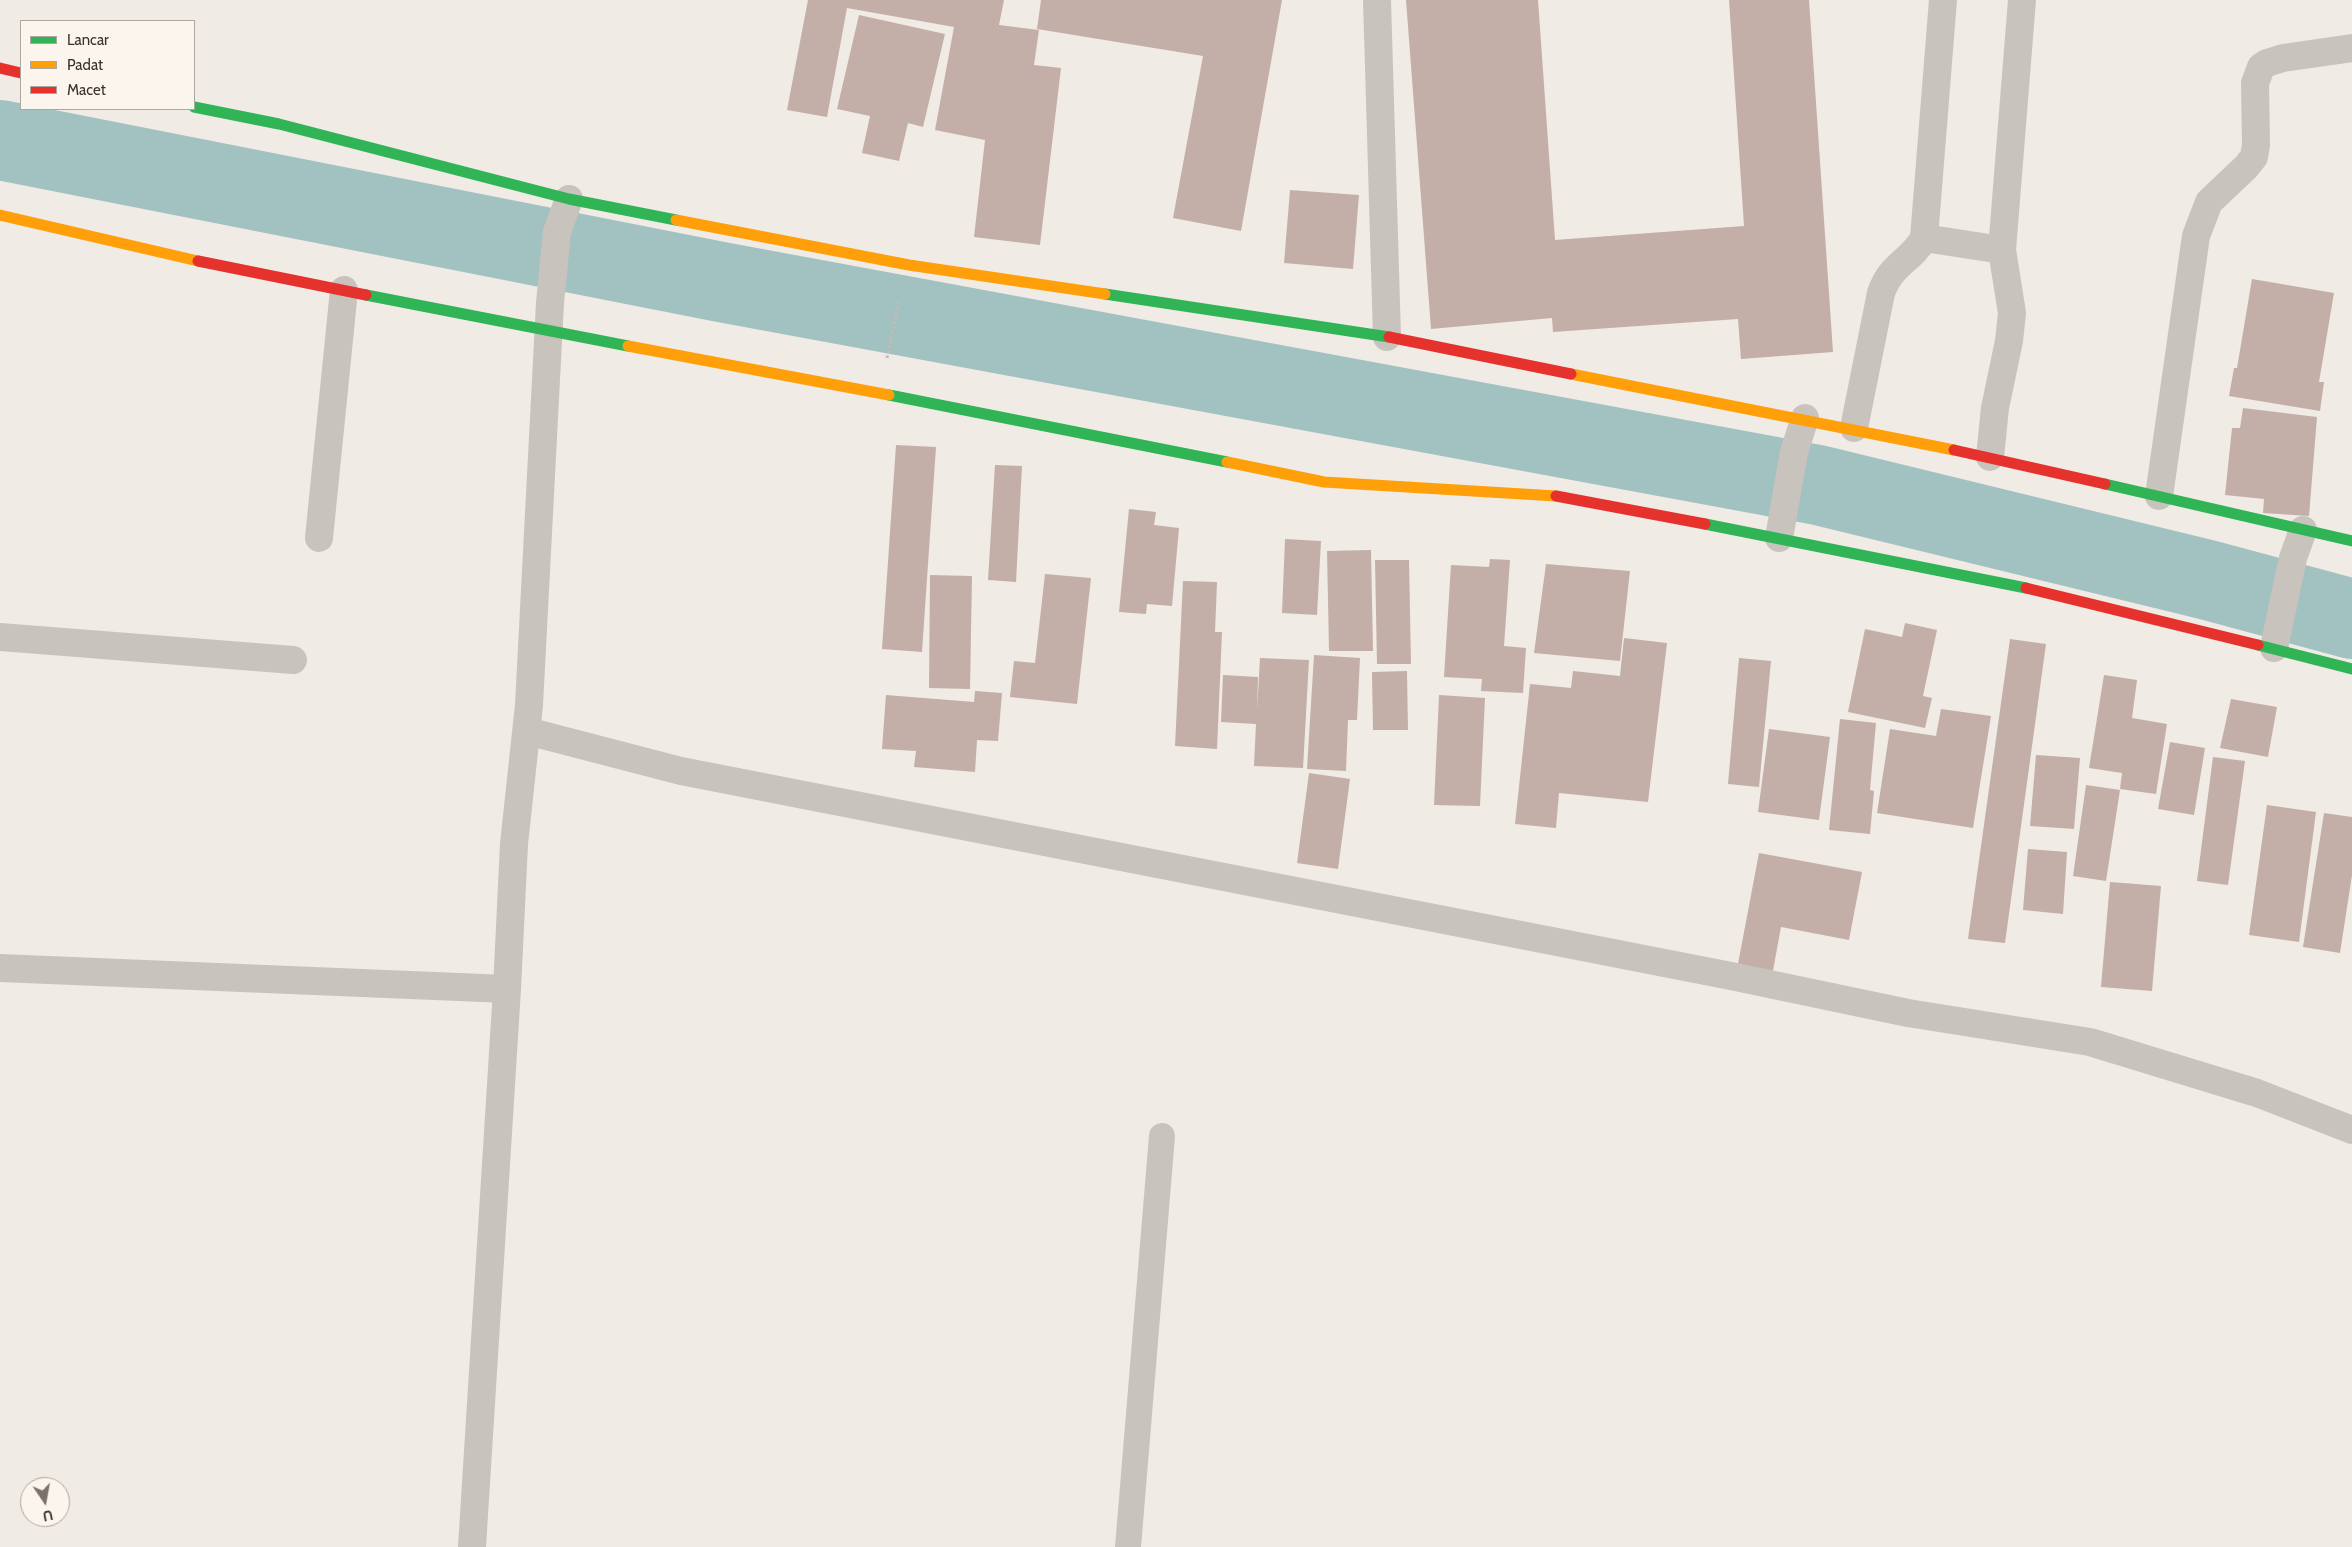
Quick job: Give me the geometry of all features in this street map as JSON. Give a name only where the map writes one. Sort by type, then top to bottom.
[{"type":"street","points":[[1377,0],[1387,337]]},
{"type":"street","points":[[1854,428],[1885,280],[1893,270],[1917,250],[1924,238],[1943,0]]},
{"type":"street","points":[[1990,457],[2012,313],[2002,250],[2022,0]]},
{"type":"street","points":[[2159,496],[2196,236],[2209,202],[2246,168],[2254,157],[2256,145],[2255,83],[2258,72],[2267,63],[2283,58],[2352,48]]},
{"type":"street","points":[[0,68],[20,73]]},
{"type":"street","points":[[195,107],[280,124],[569,199],[909,264],[1387,337],[1854,428],[1990,457],[2352,541]]},
{"type":"street","points":[[472,1547],[507,989],[514,844],[529,708],[550,303],[557,232],[569,199]]},
{"type":"street","points":[[0,216],[141,249],[548,331],[1084,432],[1324,482],[1554,496],[1779,538],[2275,639],[2352,669]]},
{"type":"street","points":[[1924,238],[2002,250]]},
{"type":"street","points":[[319,538],[344,290]]},
{"type":"street","points":[[1779,538],[1782,510],[1794,452],[1805,418]]},
{"type":"street","points":[[2275,639],[2293,558],[2303,530]]},
{"type":"street","points":[[0,637],[293,660]]},
{"type":"street","points":[[529,708],[681,771],[1731,976],[1908,1013],[2090,1042],[2257,1093],[2352,1130]]},
{"type":"street","points":[[0,968],[507,989]]},
{"type":"lane","points":[[1128,1547],[1162,1136]]},
{"type":"path","points":[[887,362],[900,292]]},
{"type":"building","points":[[808,0],[1004,0],[999,25],[1039,30],[1034,65],[1061,68],[1040,245],[974,237],[985,140],[935,130],[954,27],[847,8],[827,117],[787,110]]},
{"type":"building","points":[[1041,0],[1282,0],[1241,231],[1173,218],[1203,56],[1037,29]]},
{"type":"building","points":[[1406,0],[1538,0],[1555,240],[1744,226],[1729,0],[1809,0],[1833,352],[1741,359],[1738,319],[1553,332],[1552,318],[1431,329]]},
{"type":"building","points":[[859,15],[945,34],[923,127],[908,123],[899,161],[862,153],[870,116],[837,109]]},
{"type":"building","points":[[1290,190],[1359,195],[1353,269],[1284,263]]},
{"type":"building","points":[[2252,279],[2334,293],[2319,382],[2324,382],[2320,411],[2229,396],[2234,368],[2237,368]]},
{"type":"building","points":[[2243,408],[2317,417],[2309,516],[2263,513],[2264,499],[2225,495],[2232,428],[2240,428]]},
{"type":"building","points":[[896,445],[936,447],[922,652],[882,649]]},
{"type":"building","points":[[995,465],[1022,466],[1016,582],[988,580]]},
{"type":"building","points":[[1129,509],[1156,512],[1154,525],[1179,528],[1172,606],[1147,604],[1146,614],[1119,612]]},
{"type":"building","points":[[1285,539],[1321,541],[1317,615],[1282,613]]},
{"type":"building","points":[[1371,550],[1373,651],[1329,651],[1327,551]]},
{"type":"building","points":[[1490,559],[1510,560],[1504,646],[1526,648],[1523,693],[1481,691],[1482,679],[1444,677],[1451,565],[1489,567]]},
{"type":"building","points":[[1375,560],[1409,560],[1411,664],[1377,664]]},
{"type":"building","points":[[1546,564],[1630,571],[1620,661],[1534,653]]},
{"type":"building","points":[[1045,574],[1091,578],[1077,704],[1010,697],[1014,661],[1035,663]]},
{"type":"building","points":[[930,575],[972,576],[970,689],[929,688]]},
{"type":"building","points":[[1183,581],[1217,582],[1215,632],[1222,632],[1217,749],[1175,746]]},
{"type":"building","points":[[1905,623],[1937,630],[1923,696],[1932,698],[1925,728],[1848,712],[1865,629],[1902,637]]},
{"type":"building","points":[[1624,638],[1667,643],[1648,802],[1559,793],[1556,828],[1515,824],[1530,684],[1571,688],[1573,671],[1620,676]]},
{"type":"building","points":[[2010,639],[2046,644],[2005,943],[1968,939]]},
{"type":"building","points":[[1314,655],[1360,658],[1357,720],[1348,720],[1346,771],[1307,769]]},
{"type":"building","points":[[1260,658],[1309,660],[1303,768],[1254,766],[1256,724],[1221,722],[1223,675],[1258,677],[1257,711]]},
{"type":"building","points":[[1739,658],[1771,661],[1759,787],[1728,784]]},
{"type":"building","points":[[1407,671],[1408,730],[1373,730],[1372,672]]},
{"type":"building","points":[[2104,675],[2137,680],[2132,718],[2167,724],[2156,794],[2120,789],[2122,773],[2089,768]]},
{"type":"building","points":[[975,691],[1002,693],[998,741],[977,740],[975,772],[914,767],[916,751],[882,749],[886,695],[974,702]]},
{"type":"building","points":[[1439,695],[1485,698],[1480,806],[1434,805]]},
{"type":"building","points":[[2231,699],[2277,707],[2268,757],[2220,748]]},
{"type":"building","points":[[1941,709],[1991,716],[1973,828],[1877,813],[1890,729],[1936,736]]},
{"type":"building","points":[[1840,719],[1876,723],[1870,790],[1874,791],[1870,834],[1829,830]]},
{"type":"building","points":[[1769,729],[1830,737],[1819,820],[1758,812]]},
{"type":"building","points":[[2170,742],[2205,748],[2194,815],[2158,809]]},
{"type":"building","points":[[2036,755],[2080,758],[2074,829],[2030,826]]},
{"type":"building","points":[[2213,757],[2245,761],[2228,885],[2197,881]]},
{"type":"building","points":[[1309,773],[1350,779],[1338,869],[1297,863]]},
{"type":"building","points":[[2086,785],[2120,790],[2106,881],[2073,876]]},
{"type":"building","points":[[2267,805],[2316,812],[2299,942],[2249,935]]},
{"type":"building","points":[[2324,813],[2352,817],[2352,875],[2340,953],[2303,947]]},
{"type":"building","points":[[2028,849],[2067,852],[2063,914],[2023,910]]},
{"type":"building","points":[[1759,853],[1862,872],[1849,940],[1781,927],[1772,976],[1737,969]]},
{"type":"building","points":[[2110,882],[2161,886],[2152,991],[2101,987]]},
{"type":"waterway","points":[[0,140],[721,282],[1818,485],[2208,580],[2352,619]]},
{"type":"traffic: fast","points":[[195,107],[279,124],[569,199],[676,220]]},
{"type":"traffic: fast","points":[[1105,294],[1389,337]]},
{"type":"traffic: fast","points":[[366,295],[628,346]]},
{"type":"traffic: fast","points":[[889,395],[1227,462]]},
{"type":"traffic: fast","points":[[2105,484],[2352,541]]},
{"type":"traffic: fast","points":[[1705,524],[2026,588]]},
{"type":"traffic: fast","points":[[2258,645],[2352,669]]},
{"type":"traffic: slow","points":[[0,215],[198,261]]},
{"type":"traffic: slow","points":[[676,220],[909,265],[1105,294]]},
{"type":"traffic: slow","points":[[628,346],[889,395]]},
{"type":"traffic: slow","points":[[1571,374],[1954,450]]},
{"type":"traffic: slow","points":[[1227,462],[1324,482],[1556,496]]},
{"type":"traffic: jam","points":[[0,68],[20,73]]},
{"type":"traffic: jam","points":[[198,261],[366,295]]},
{"type":"traffic: jam","points":[[1389,337],[1571,374]]},
{"type":"traffic: jam","points":[[1954,450],[2105,484]]},
{"type":"traffic: jam","points":[[1556,496],[1705,524]]},
{"type":"traffic: jam","points":[[2026,588],[2258,645]]}]
